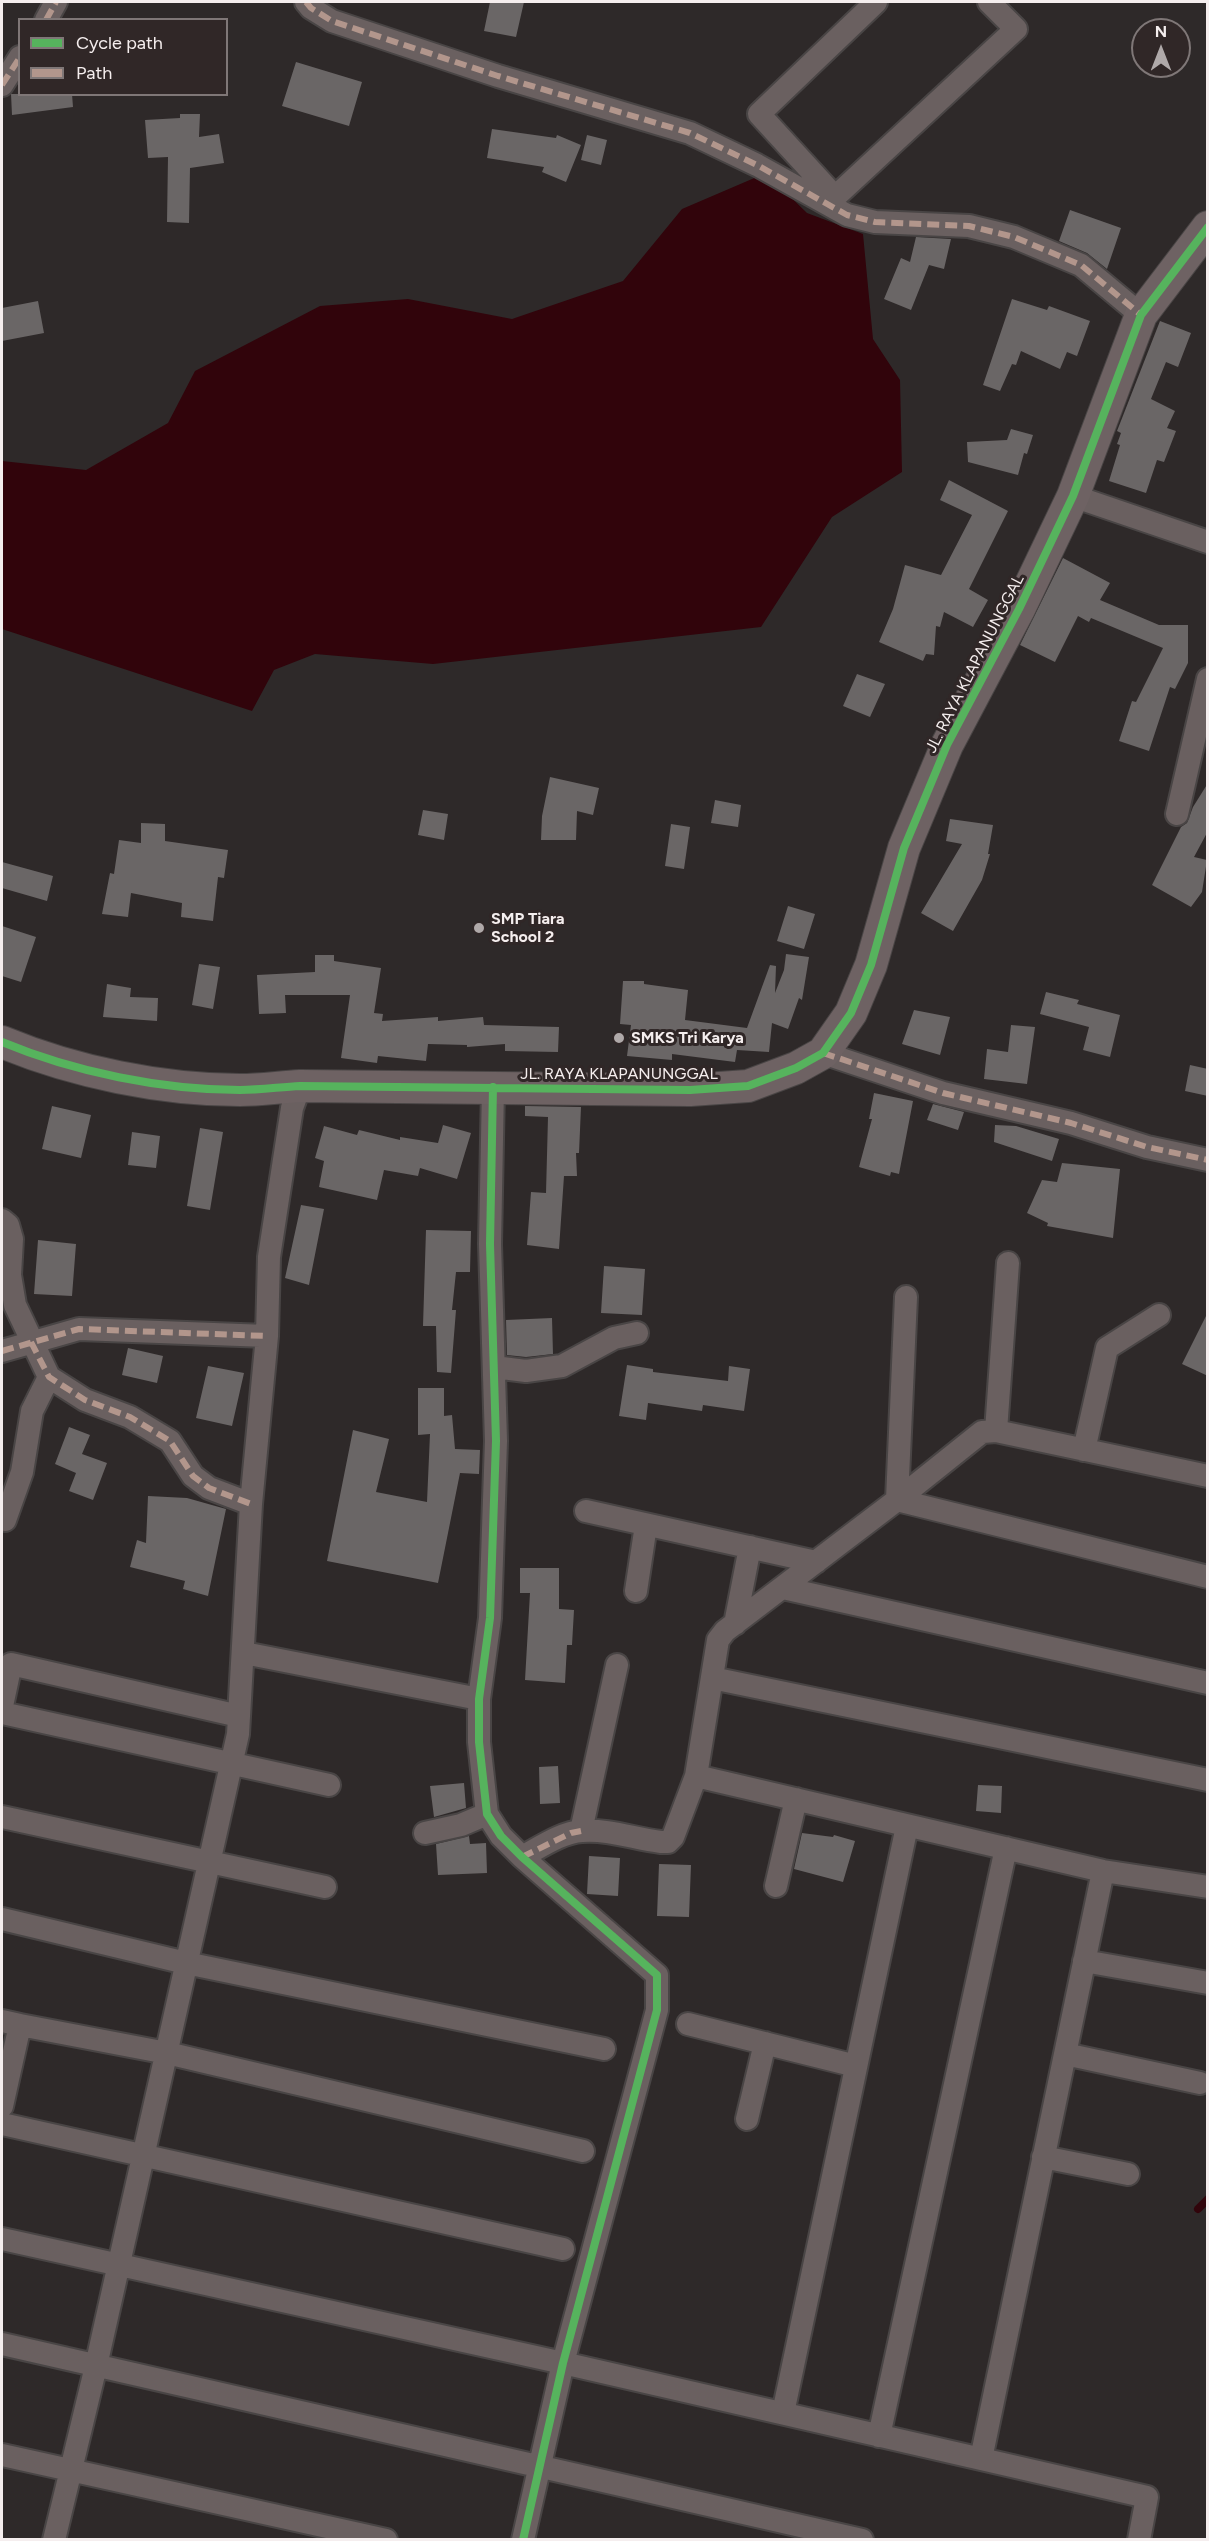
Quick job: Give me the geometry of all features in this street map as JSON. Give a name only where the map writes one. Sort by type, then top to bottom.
[{"type":"street","points":[[47,18],[56,2]]},
{"type":"street","points":[[306,2],[311,8],[332,21],[498,76],[690,133],[757,165],[847,215],[875,222],[969,226],[1014,237],[1082,265],[1142,315]]},
{"type":"street","points":[[876,2],[759,114],[834,197],[1016,29],[989,2]]},
{"type":"street","points":[[2,86],[18,60]]},
{"type":"street","name":"JL. RAYA KLAPANUNGGAL","points":[[2,1042],[58,1064],[112,1076],[240,1090],[300,1086],[411,1089],[493,1087],[690,1090],[748,1086],[796,1068],[823,1053],[850,1013],[871,965],[904,848],[947,745],[1019,609],[1073,496],[1142,315],[1208,226]]},
{"type":"street","points":[[1073,496],[1208,542]]},
{"type":"street","points":[[1177,814],[1208,679]]},
{"type":"street","points":[[823,1053],[954,1096],[1071,1123],[1146,1147],[1208,1160]]},
{"type":"street","points":[[54,2540],[69,2470],[96,2366],[238,1734],[251,1504],[267,1336],[269,1257],[292,1108],[300,1086]]},
{"type":"street","points":[[493,1087],[490,1244],[496,1441],[490,1618],[479,1700],[480,1761],[488,1814],[501,1836],[522,1857],[657,1975],[658,1991],[657,2010],[563,2363],[523,2540]]},
{"type":"street","points":[[2,1220],[8,1225],[12,1239],[10,1275],[15,1305],[49,1377],[85,1400],[130,1417],[170,1441],[193,1476],[209,1488],[251,1504]]},
{"type":"street","points":[[996,1431],[1008,1263]]},
{"type":"street","points":[[897,1500],[906,1297]]},
{"type":"street","points":[[1084,1450],[1107,1348],[1159,1315]]},
{"type":"street","points":[[2,1351],[79,1329],[267,1336]]},
{"type":"street","points":[[494,1367],[526,1371],[562,1366],[614,1338],[637,1333]]},
{"type":"street","points":[[5,1520],[22,1472],[32,1411],[49,1377]]},
{"type":"street","points":[[522,1857],[571,1833],[581,1831],[611,1832],[668,1842],[678,1829],[696,1776],[718,1640],[725,1631],[982,1432],[996,1431],[1208,1476]]},
{"type":"street","points":[[897,1500],[1208,1577]]},
{"type":"street","points":[[586,1511],[816,1562]]},
{"type":"street","points":[[636,1591],[646,1525]]},
{"type":"street","points":[[735,1624],[750,1548]]},
{"type":"street","points":[[783,1588],[1208,1683]]},
{"type":"street","points":[[244,1653],[479,1700]]},
{"type":"street","points":[[2,1706],[11,1664],[239,1716]]},
{"type":"street","points":[[581,1831],[618,1665]]},
{"type":"street","points":[[712,1678],[1208,1780]]},
{"type":"street","points":[[2,1713],[329,1785]]},
{"type":"street","points":[[696,1776],[1103,1871],[1208,1887]]},
{"type":"street","points":[[776,1886],[796,1799]]},
{"type":"street","points":[[425,1833],[461,1825],[488,1814]]},
{"type":"street","points":[[2,1817],[325,1887]]},
{"type":"street","points":[[783,2413],[907,1826]]},
{"type":"street","points":[[879,2436],[1006,1848]]},
{"type":"street","points":[[981,2459],[1103,1871]]},
{"type":"street","points":[[2,1919],[186,1963],[604,2049]]},
{"type":"street","points":[[1084,1961],[1208,1983]]},
{"type":"street","points":[[2,2106],[11,2023],[167,2053],[583,2151]]},
{"type":"street","points":[[688,2024],[856,2066]]},
{"type":"street","points":[[747,2119],[765,2043]]},
{"type":"street","points":[[1065,2054],[1200,2083]]},
{"type":"street","points":[[2,2124],[563,2249]]},
{"type":"street","points":[[1044,2157],[1128,2174]]},
{"type":"street","points":[[2,2239],[563,2363],[1146,2497],[1139,2540]]},
{"type":"street","points":[[2,2344],[862,2540]]},
{"type":"street","points":[[2,2455],[386,2540]]},
{"type":"shaded area","points":[[766,173],[807,213],[863,234],[873,339],[900,380],[902,472],[832,517],[761,627],[433,664],[315,654],[274,670],[252,711],[2,629],[2,461],[86,470],[168,423],[195,371],[320,306],[408,299],[512,319],[623,281],[682,209]]},
{"type":"building","points":[[490,2],[524,2],[516,37],[484,31]]},
{"type":"building","points":[[296,62],[362,82],[349,126],[282,106]]},
{"type":"building","points":[[11,94],[72,96],[73,107],[12,115]]},
{"type":"building","points":[[180,114],[200,114],[199,137],[219,134],[224,163],[190,168],[189,223],[167,222],[168,157],[148,158],[145,120],[180,118]]},
{"type":"building","points":[[492,129],[556,138],[557,135],[581,145],[566,182],[542,172],[544,167],[487,158]]},
{"type":"building","points":[[587,135],[607,140],[601,165],[581,160]]},
{"type":"building","points":[[1070,210],[1121,228],[1107,269],[1087,253],[1059,241]]},
{"type":"building","points":[[916,237],[951,239],[944,269],[929,265],[911,310],[884,299],[901,258],[910,262]]},
{"type":"building","points":[[1012,299],[1047,310],[1049,306],[1090,321],[1077,356],[1067,352],[1060,369],[1021,351],[1016,365],[1012,364],[1000,391],[983,385]]},
{"type":"building","points":[[38,301],[44,333],[2,341],[2,308]]},
{"type":"building","points":[[1160,321],[1191,333],[1178,367],[1166,362],[1151,399],[1175,411],[1167,428],[1176,431],[1164,462],[1157,460],[1146,493],[1109,481],[1120,445],[1117,444],[1121,433],[1117,431]]},
{"type":"building","points":[[1011,429],[1033,435],[1027,454],[1024,453],[1018,475],[968,462],[967,442],[1007,440]]},
{"type":"building","points":[[949,480],[1008,511],[969,589],[988,600],[973,627],[944,612],[940,627],[936,626],[934,655],[926,654],[923,661],[879,642],[893,609],[905,565],[941,575],[972,515],[940,500]]},
{"type":"building","points":[[1063,558],[1110,583],[1100,600],[1159,625],[1188,625],[1188,663],[1175,689],[1170,687],[1149,751],[1119,741],[1132,701],[1136,702],[1163,648],[1091,618],[1089,622],[1078,616],[1055,662],[1020,645]]},
{"type":"building","points":[[857,674],[885,684],[870,717],[843,706]]},
{"type":"building","points":[[550,777],[599,788],[593,815],[577,811],[576,840],[541,840],[542,816]]},
{"type":"building","points":[[1208,783],[1208,831],[1194,857],[1207,860],[1202,892],[1191,907],[1152,885],[1181,827],[1187,823],[1193,807]]},
{"type":"building","points":[[715,800],[741,805],[738,827],[711,823]]},
{"type":"building","points":[[423,810],[448,814],[444,840],[418,835]]},
{"type":"building","points":[[950,819],[993,825],[988,854],[990,854],[982,880],[953,931],[921,913],[962,844],[946,841]]},
{"type":"building","points":[[141,823],[165,824],[165,841],[228,850],[224,878],[218,877],[213,921],[181,917],[182,903],[131,893],[128,917],[102,914],[110,873],[114,874],[119,840],[141,843]]},
{"type":"building","points":[[671,824],[690,827],[684,869],[665,866]]},
{"type":"building","points":[[2,862],[53,876],[47,901],[2,888]]},
{"type":"building","points":[[788,906],[815,914],[804,949],[777,941]]},
{"type":"building","points":[[2,926],[36,937],[21,982],[2,976]]},
{"type":"building","points":[[786,954],[809,957],[802,1000],[799,998],[788,1029],[772,1023],[769,1052],[737,1050],[735,1062],[672,1054],[672,1060],[627,1056],[631,1025],[620,1024],[623,981],[644,981],[644,984],[688,990],[685,1020],[747,1028],[770,965],[776,966],[775,993],[784,970]]},
{"type":"building","points":[[315,955],[334,955],[334,961],[381,968],[374,1013],[383,1014],[382,1021],[438,1017],[438,1021],[483,1017],[484,1025],[559,1027],[558,1052],[505,1051],[505,1044],[467,1047],[467,1045],[428,1044],[426,1061],[378,1056],[377,1063],[341,1058],[350,995],[285,995],[286,1013],[259,1014],[257,975],[315,972]]},
{"type":"building","points":[[199,964],[220,967],[213,1009],[192,1005]]},
{"type":"building","points":[[107,984],[131,988],[130,997],[158,998],[157,1021],[103,1017]]},
{"type":"building","points":[[1046,992],[1079,1000],[1077,1004],[1120,1015],[1110,1057],[1083,1050],[1089,1027],[1040,1014]]},
{"type":"building","points":[[914,1010],[950,1017],[940,1055],[902,1044]]},
{"type":"building","points":[[1011,1025],[1035,1027],[1027,1084],[984,1079],[987,1049],[1008,1052]]},
{"type":"building","points":[[1190,1065],[1208,1069],[1208,1096],[1185,1091]]},
{"type":"building","points":[[874,1093],[913,1101],[899,1174],[891,1172],[890,1176],[859,1167],[872,1119],[869,1119]]},
{"type":"building","points":[[933,1104],[964,1112],[958,1130],[927,1120]]},
{"type":"building","points":[[52,1106],[91,1115],[81,1158],[42,1149]]},
{"type":"building","points":[[525,1106],[581,1107],[579,1153],[576,1153],[577,1176],[564,1176],[559,1249],[527,1245],[531,1192],[546,1193],[548,1117],[525,1116]]},
{"type":"building","points":[[443,1125],[471,1133],[457,1179],[420,1168],[418,1176],[384,1170],[377,1200],[319,1187],[324,1161],[315,1158],[324,1126],[357,1135],[359,1130],[400,1140],[400,1137],[438,1143]]},
{"type":"building","points":[[995,1125],[1016,1126],[1059,1139],[1052,1161],[994,1142]]},
{"type":"building","points":[[200,1128],[223,1132],[210,1210],[187,1206]]},
{"type":"building","points":[[132,1132],[160,1136],[156,1168],[128,1165]]},
{"type":"building","points":[[1062,1163],[1120,1169],[1113,1238],[1047,1226],[1048,1223],[1027,1213],[1042,1180],[1057,1182]]},
{"type":"building","points":[[301,1205],[324,1209],[309,1285],[285,1278]]},
{"type":"building","points":[[426,1230],[471,1231],[470,1272],[456,1272],[452,1310],[456,1310],[451,1373],[437,1372],[436,1326],[423,1326]]},
{"type":"building","points":[[38,1240],[76,1244],[72,1296],[34,1294]]},
{"type":"building","points":[[604,1266],[645,1269],[642,1315],[601,1313]]},
{"type":"building","points":[[1208,1312],[1208,1376],[1182,1364]]},
{"type":"building","points":[[552,1318],[553,1354],[526,1357],[507,1355],[506,1320]]},
{"type":"building","points":[[128,1348],[163,1356],[157,1383],[122,1375]]},
{"type":"building","points":[[627,1365],[653,1369],[653,1372],[728,1381],[729,1366],[750,1369],[744,1411],[703,1405],[702,1411],[648,1403],[646,1420],[619,1416]]},
{"type":"building","points":[[208,1366],[244,1373],[232,1426],[196,1418]]},
{"type":"building","points":[[418,1388],[444,1388],[444,1416],[452,1415],[455,1449],[480,1450],[479,1474],[460,1473],[438,1583],[327,1561],[353,1430],[389,1439],[376,1492],[427,1502],[430,1434],[418,1435]]},
{"type":"building","points":[[69,1427],[90,1435],[82,1454],[107,1463],[93,1500],[69,1491],[76,1473],[55,1464]]},
{"type":"building","points":[[148,1496],[187,1498],[226,1509],[208,1596],[183,1589],[185,1581],[130,1567],[137,1540],[146,1543]]},
{"type":"building","points":[[520,1568],[559,1568],[559,1609],[574,1610],[572,1645],[567,1645],[565,1683],[525,1680],[530,1593],[520,1593]]},
{"type":"building","points":[[558,1766],[560,1803],[540,1804],[539,1767]]},
{"type":"building","points":[[464,1783],[466,1808],[434,1817],[430,1786]]},
{"type":"building","points":[[978,1785],[1002,1786],[1001,1813],[976,1811]]},
{"type":"building","points":[[802,1833],[833,1837],[834,1835],[855,1841],[843,1882],[794,1869]]},
{"type":"building","points":[[469,1836],[470,1844],[486,1843],[487,1873],[438,1875],[436,1844]]},
{"type":"building","points":[[589,1856],[620,1858],[618,1896],[587,1894]]},
{"type":"building","points":[[659,1864],[691,1865],[689,1917],[657,1916]]},
{"type":"waterway","points":[[1198,2209],[1208,2199]]},
{"type":"marked path","points":[[47,18],[56,2]]},
{"type":"marked path","points":[[306,2],[311,8],[332,21],[498,76],[690,133],[757,165],[847,215],[875,222],[969,226],[1014,237],[1081,265],[1141,315]]},
{"type":"marked path","points":[[2,85],[18,60]]},
{"type":"marked path","points":[[823,1053],[943,1093],[1071,1123],[1147,1147],[1208,1160]]},
{"type":"marked path","points":[[2,1351],[79,1329],[267,1336]]},
{"type":"marked path","points":[[31,1342],[49,1377],[85,1400],[130,1417],[170,1441],[193,1476],[209,1488],[251,1504]]},
{"type":"marked path","points":[[522,1857],[571,1833],[581,1831]]},
{"type":"cycle path","points":[[2,1042],[59,1062],[119,1077],[180,1087],[240,1090],[300,1086],[690,1090],[748,1086],[796,1068],[823,1053],[851,1013],[871,965],[904,848],[947,745],[1019,609],[1073,496],[1141,315],[1208,227]]},
{"type":"cycle path","points":[[493,1087],[490,1244],[496,1441],[490,1618],[479,1699],[479,1742],[487,1814],[501,1836],[522,1857],[657,1975],[657,2010],[563,2363],[523,2540]]},
{"type":"place","name":"SMP Tiara School 2","points":[[479,928]]},
{"type":"place","name":"SMKS Tri Karya","points":[[619,1038]]}]
